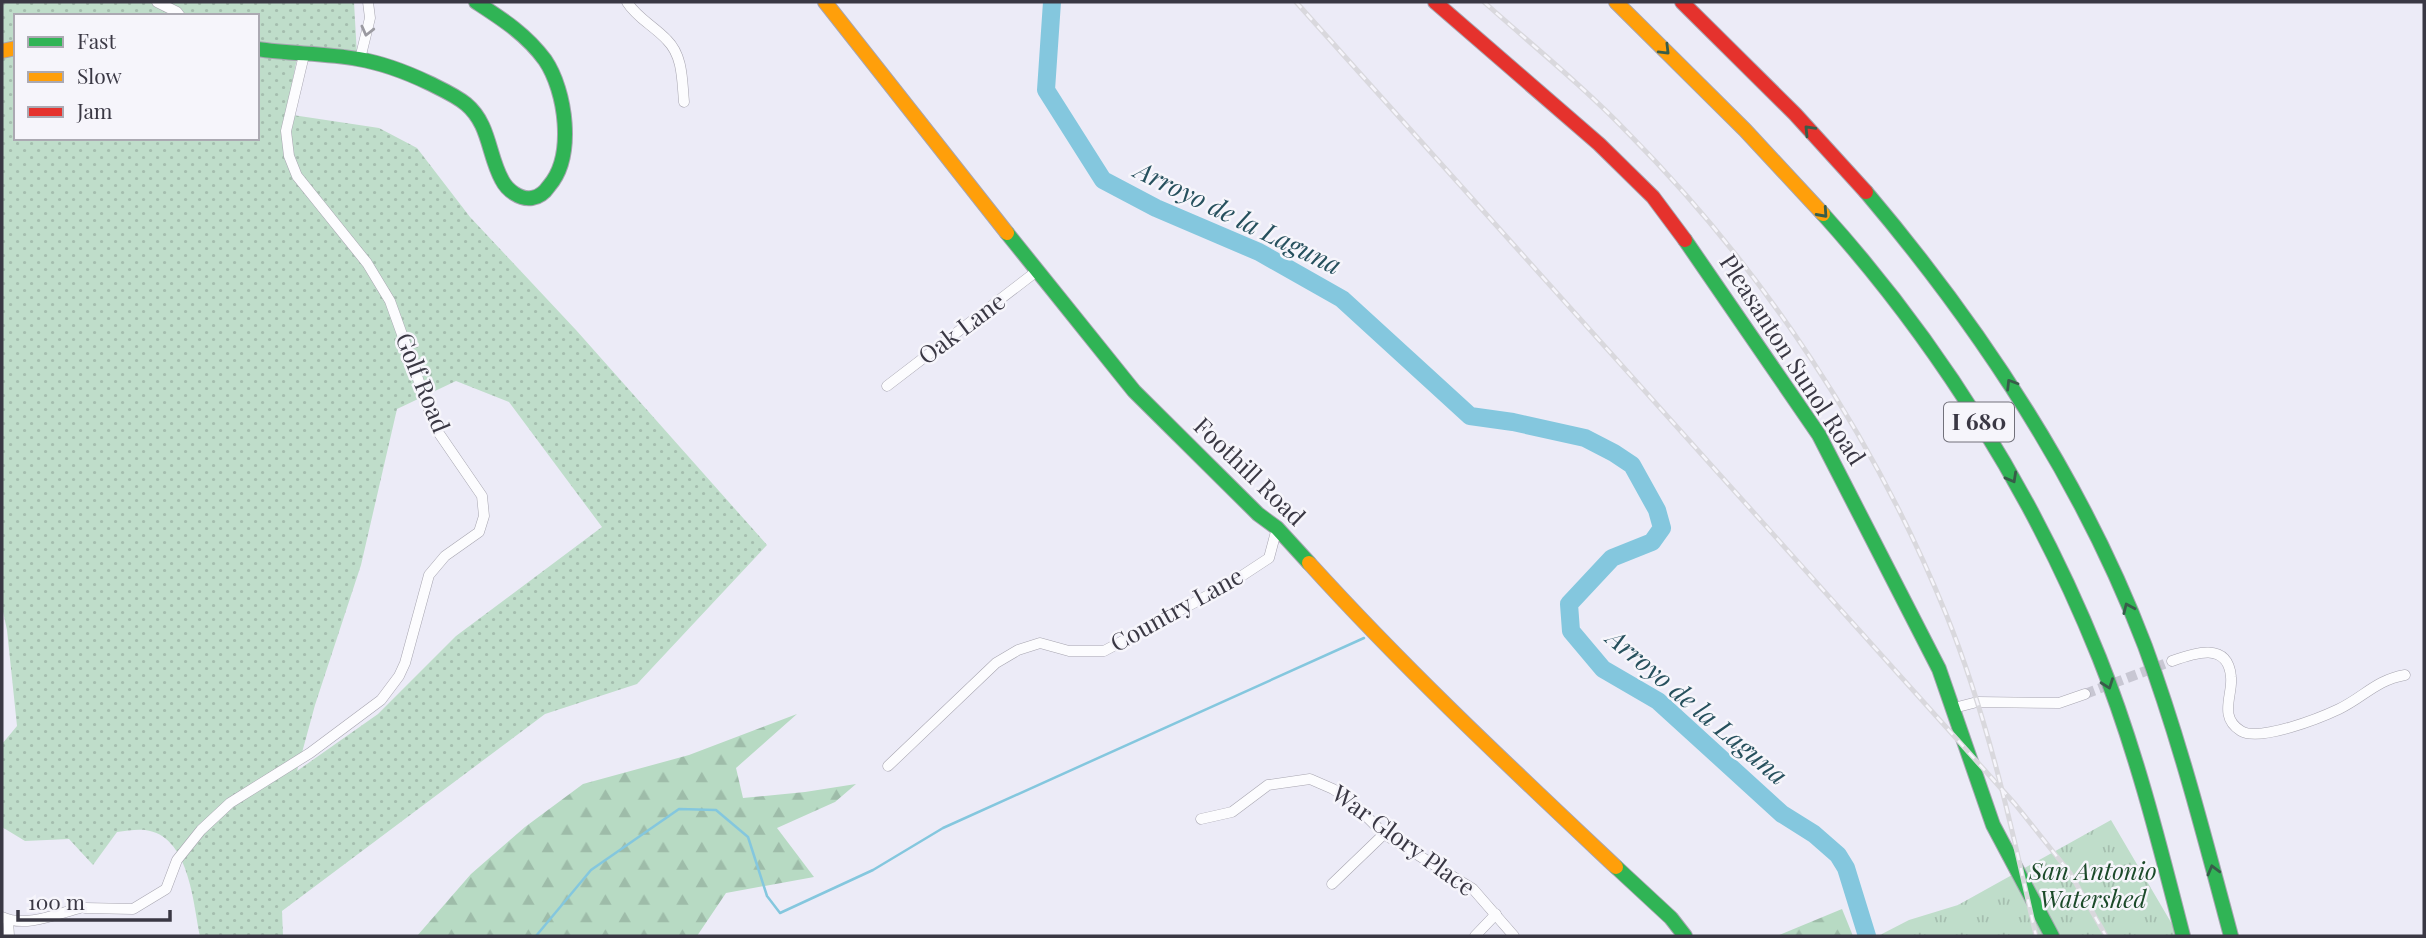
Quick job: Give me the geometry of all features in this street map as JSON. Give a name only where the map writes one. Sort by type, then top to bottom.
[{"type":"main road","points":[[259,49],[360,59],[427,82],[463,101],[473,110],[502,181],[508,188],[525,197],[541,195],[555,181],[565,146],[553,75],[532,43],[509,22],[476,2]]},
{"type":"main road","name":"Foothill Road","points":[[825,2],[1134,391],[1258,514],[1277,528],[1397,657],[1474,734],[1671,918],[1685,936]]},
{"type":"main road","name":"Pleasanton Sunol Road","points":[[1435,2],[1623,166],[1653,197],[1681,233],[1819,435],[1939,669],[1993,825],[2052,936]]},
{"type":"main road","name":"I 680","points":[[1616,2],[1823,213],[1913,325],[1958,388],[1992,443],[2042,534],[2099,658],[2144,793],[2183,936]]},
{"type":"main road","name":"I 680","points":[[1682,2],[1858,181],[1890,219],[1973,327],[2039,429],[2079,502],[2143,642],[2188,779],[2231,936]]},
{"type":"street","points":[[157,2],[178,14]]},
{"type":"street","points":[[360,59],[370,18],[368,2]]},
{"type":"street","points":[[627,2],[668,41],[676,54],[680,65],[684,102]]},
{"type":"street","name":"Golf Road","points":[[5,918],[32,920],[82,908],[133,909],[166,890],[177,860],[201,830],[230,803],[310,753],[381,700],[405,663],[429,575],[445,556],[479,532],[484,516],[482,496],[436,429],[390,301],[367,262],[297,176],[289,156],[286,129],[304,55]]},
{"type":"street","name":"Oak Lane","points":[[887,386],[1037,271]]},
{"type":"street","name":"Country Lane","points":[[888,766],[996,663],[1018,650],[1040,643],[1069,651],[1104,651],[1231,583],[1269,558],[1277,528]]},
{"type":"street","points":[[2172,661],[2200,653],[2220,655],[2227,663],[2232,677],[2227,701],[2232,721],[2241,731],[2256,734],[2276,731],[2336,710],[2358,699],[2376,683],[2404,676]]},
{"type":"street","points":[[1954,708],[1977,702],[2059,703],[2085,694]]},
{"type":"street","name":"War Glory Place","points":[[1201,819],[1231,812],[1268,785],[1310,779],[1351,801],[1384,834],[1473,888],[1514,936]]},
{"type":"street","points":[[1332,884],[1384,834]]},
{"type":"street","points":[[1475,936],[1496,914]]},
{"type":"street","points":[[5,918],[9,936]]},
{"type":"green space","points":[[2,2],[354,2],[357,56],[299,48],[286,114],[379,128],[417,148],[470,217],[576,330],[767,545],[637,684],[545,714],[282,911],[283,936],[200,936],[186,872],[171,844],[160,835],[145,830],[117,832],[93,865],[69,839],[25,841],[2,827],[2,744],[17,726],[2,607]],"holes":[[[456,381],[509,402],[602,527],[456,636],[378,714],[297,771],[315,705],[361,565],[397,409]]]},
{"type":"green space","points":[[797,714],[736,768],[743,798],[856,784],[835,802],[777,828],[814,877],[726,893],[697,936],[417,936],[471,874],[525,827],[583,784],[689,755]]},
{"type":"green space","name":"San Antonio Watershed","points":[[2111,820],[2179,936],[1878,936],[1909,920],[1958,905]]},
{"type":"green space","points":[[1842,909],[1853,936],[1777,936]]},
{"type":"waterway","name":"Arroyo de la Laguna","points":[[1052,2],[1046,90],[1103,180],[1156,208],[1259,252],[1342,299],[1470,416],[1513,422],[1585,438],[1632,465],[1657,510],[1662,528],[1652,542],[1612,558],[1569,604],[1571,631],[1603,669],[1658,701],[1782,814],[1814,834],[1838,855],[1846,868],[1867,936]]},
{"type":"waterway","points":[[536,936],[591,870],[679,809],[716,810],[748,837],[767,896],[780,913],[873,870],[943,828],[1364,638]]},
{"type":"tunnel","points":[[2085,694],[2172,661]]},
{"type":"railway","points":[[1296,2],[2015,804],[2070,873],[2106,936]]},
{"type":"railway","points":[[1484,2],[1593,99],[1677,185],[1769,298],[1850,420],[1917,548],[1961,653],[1998,774],[2036,936]]},
{"type":"traffic: fast","points":[[259,49],[333,56],[385,65],[448,92],[466,104],[480,121],[497,170],[507,187],[519,196],[535,197],[549,186],[562,158],[565,123],[558,89],[545,60],[530,42],[476,2]]},
{"type":"traffic: fast","points":[[1866,192],[1988,351],[2025,407],[2091,523],[2119,584],[2158,682],[2231,936]]},
{"type":"traffic: fast","points":[[1823,214],[1866,264],[1945,369],[2014,480],[2045,538],[2099,657],[2124,725],[2183,936]]},
{"type":"traffic: fast","points":[[1007,233],[1134,391],[1258,514],[1277,528],[1309,563]]},
{"type":"traffic: fast","points":[[1685,240],[1819,435],[1939,669],[1993,825],[2052,936]]},
{"type":"traffic: fast","points":[[1616,867],[1671,918],[1685,936]]},
{"type":"traffic: slow","points":[[825,2],[1007,233]]},
{"type":"traffic: slow","points":[[1616,2],[1745,130],[1823,214]]},
{"type":"traffic: slow","points":[[2,51],[14,48]]},
{"type":"traffic: slow","points":[[1309,563],[1421,680],[1616,867]]},
{"type":"traffic: jam","points":[[1435,2],[1599,144],[1653,197],[1685,240]]},
{"type":"traffic: jam","points":[[1682,2],[1795,114],[1866,192]]}]
